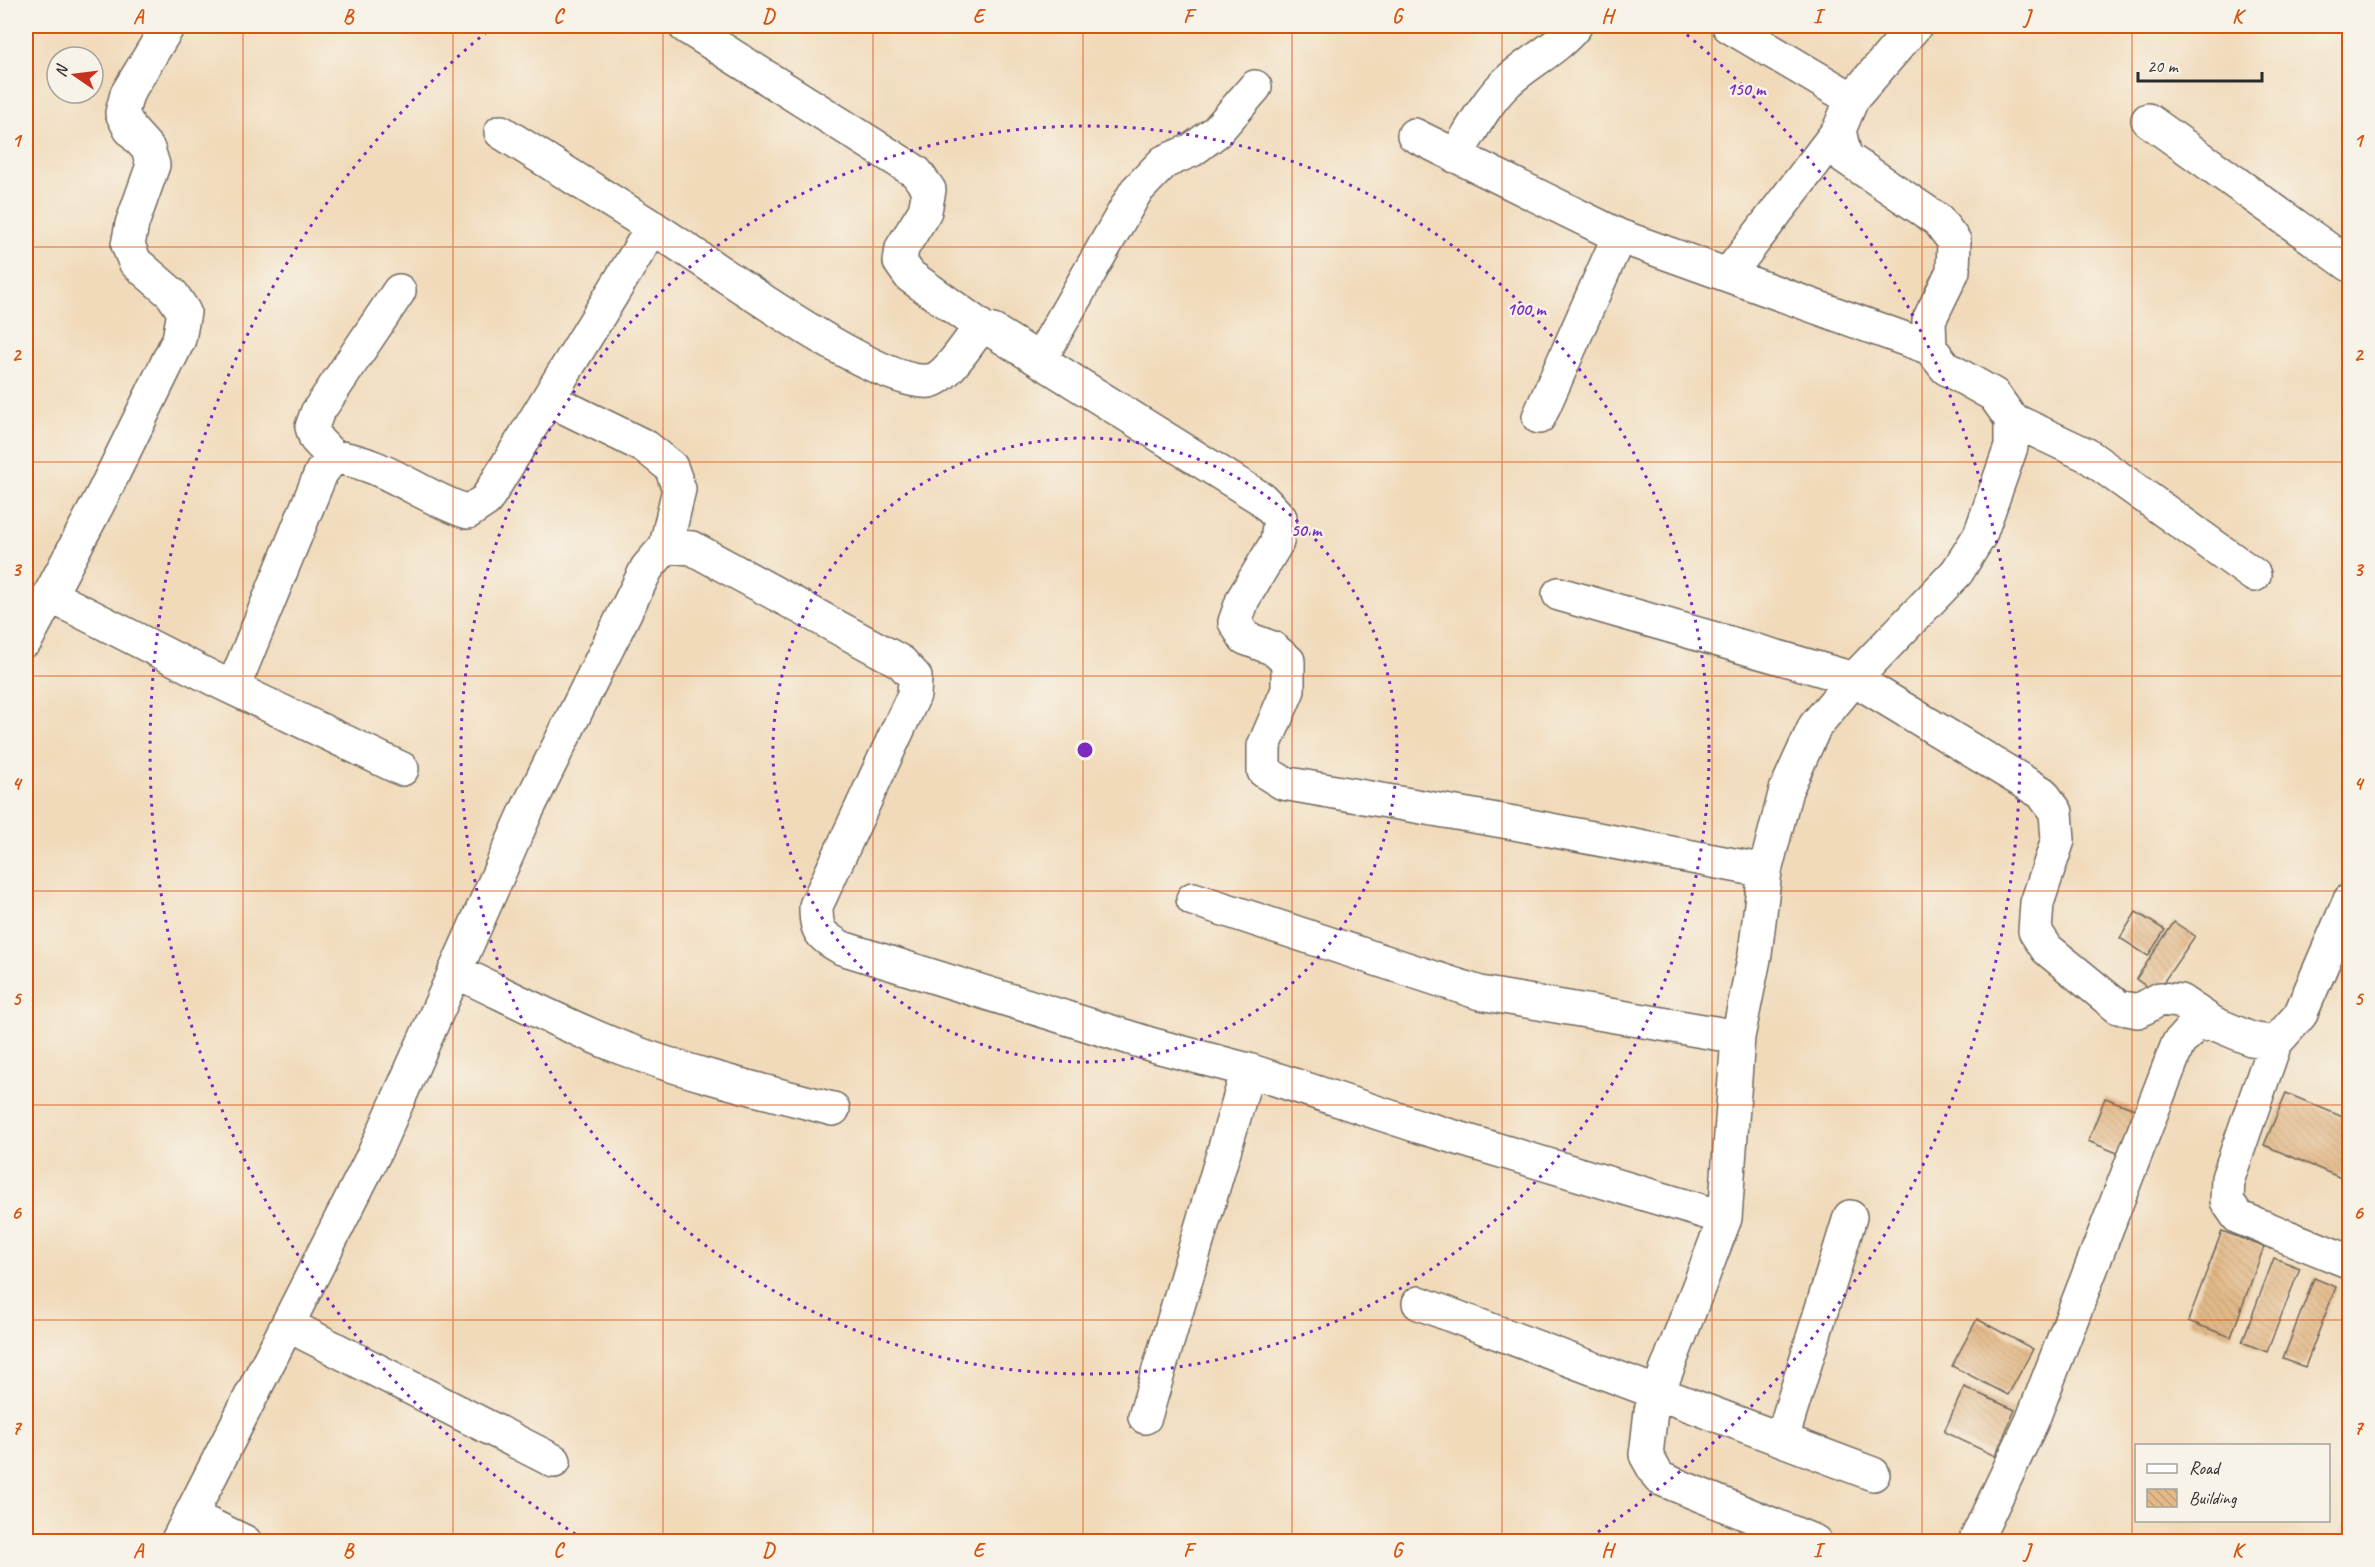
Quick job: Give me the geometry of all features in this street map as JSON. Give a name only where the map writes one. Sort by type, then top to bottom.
[{"type":"street","points":[[26,640],[51,596],[179,339],[184,312],[172,294],[135,262],[128,245],[132,224],[153,165],[148,149],[130,129],[123,113],[127,94],[168,26]]},
{"type":"street","points":[[685,26],[916,172],[929,190],[925,211],[902,248],[900,262],[910,276],[984,329],[993,331],[1040,359],[1262,499],[1280,518],[1276,542],[1243,599],[1235,622],[1245,638],[1272,648],[1288,661],[1288,690],[1264,746],[1264,771],[1283,783],[1514,823],[1765,871]]},
{"type":"street","points":[[1455,156],[1490,101],[1507,82],[1544,56],[1575,26]]},
{"type":"street","points":[[1729,26],[1852,99]]},
{"type":"street","points":[[1728,275],[1839,130],[1852,99],[1915,26]]},
{"type":"street","points":[[1040,359],[1136,191],[1164,162],[1192,150],[1216,132],[1255,87]]},
{"type":"street","points":[[2148,120],[2349,265]]},
{"type":"street","points":[[1839,130],[1845,157],[1938,220],[1954,241],[1953,271],[1929,320],[1930,348]]},
{"type":"street","points":[[501,132],[653,227],[810,332],[899,377],[929,381],[940,378],[976,333],[984,329]]},
{"type":"street","points":[[1414,135],[1619,236],[1930,348],[1946,368],[1994,395],[2010,418],[2087,455],[2254,574]]},
{"type":"street","points":[[399,291],[317,413],[312,427],[316,439],[333,457],[355,459],[447,506],[468,512],[486,500],[653,227]]},
{"type":"street","points":[[1539,417],[1619,236]]},
{"type":"street","points":[[245,1542],[184,1529],[374,1154],[526,812],[647,568],[666,546],[679,489],[670,467],[645,447],[548,399]]},
{"type":"street","points":[[1815,1542],[1659,1478],[1646,1455],[1651,1411],[1725,1218],[1738,1037],[1755,954],[1765,871],[1786,790],[1815,726],[1854,679],[1957,572],[1980,535],[2011,447],[2010,418]]},
{"type":"street","points":[[233,687],[321,473],[333,457]]},
{"type":"street","points":[[666,546],[692,548],[901,662],[915,677],[914,695],[816,906],[816,922],[822,936],[842,948],[1153,1045],[1248,1070],[1420,1126],[1725,1218]]},
{"type":"street","points":[[1559,594],[1854,679],[2042,793],[2056,812],[2058,840],[2036,913],[2035,931],[2047,949],[2118,1007],[2138,1011],[2160,999],[2180,1001],[2213,1023],[2251,1039],[2276,1043]]},
{"type":"street","points":[[51,596],[402,769]]},
{"type":"street","points":[[1193,899],[1480,993],[1738,1037]]},
{"type":"street","points":[[2349,900],[2300,1015],[2276,1043],[2228,1178],[2227,1201],[2238,1216],[2349,1262]]},
{"type":"street","points":[[455,970],[574,1029],[623,1049],[714,1078],[833,1109]]},
{"type":"street","points":[[1975,1542],[2032,1421],[2178,1044],[2194,1026],[2213,1023]]},
{"type":"street","points":[[1145,1417],[1248,1070]]},
{"type":"street","points":[[1782,1439],[1850,1217]]},
{"type":"street","points":[[1419,1303],[1873,1474]]},
{"type":"street","points":[[288,1325],[554,1461]]},
{"type":"building","points":[[2136,912],[2165,930],[2148,956],[2120,938]]},
{"type":"building","points":[[2174,922],[2195,936],[2156,993],[2136,979]]},
{"type":"building","points":[[2286,1093],[2350,1120],[2350,1159],[2341,1178],[2264,1145]]},
{"type":"building","points":[[2105,1098],[2145,1113],[2127,1157],[2088,1141]]},
{"type":"building","points":[[2222,1231],[2264,1247],[2231,1337],[2188,1321]]},
{"type":"building","points":[[2274,1258],[2300,1268],[2267,1352],[2242,1342]]},
{"type":"building","points":[[2314,1278],[2336,1287],[2305,1367],[2283,1359]]},
{"type":"building","points":[[1977,1319],[2033,1349],[2008,1395],[1952,1366]]},
{"type":"building","points":[[1964,1387],[2015,1410],[1995,1456],[1944,1432]]},
{"type":"building","points":[[2349,1508],[2350,1542],[2340,1542]]}]
